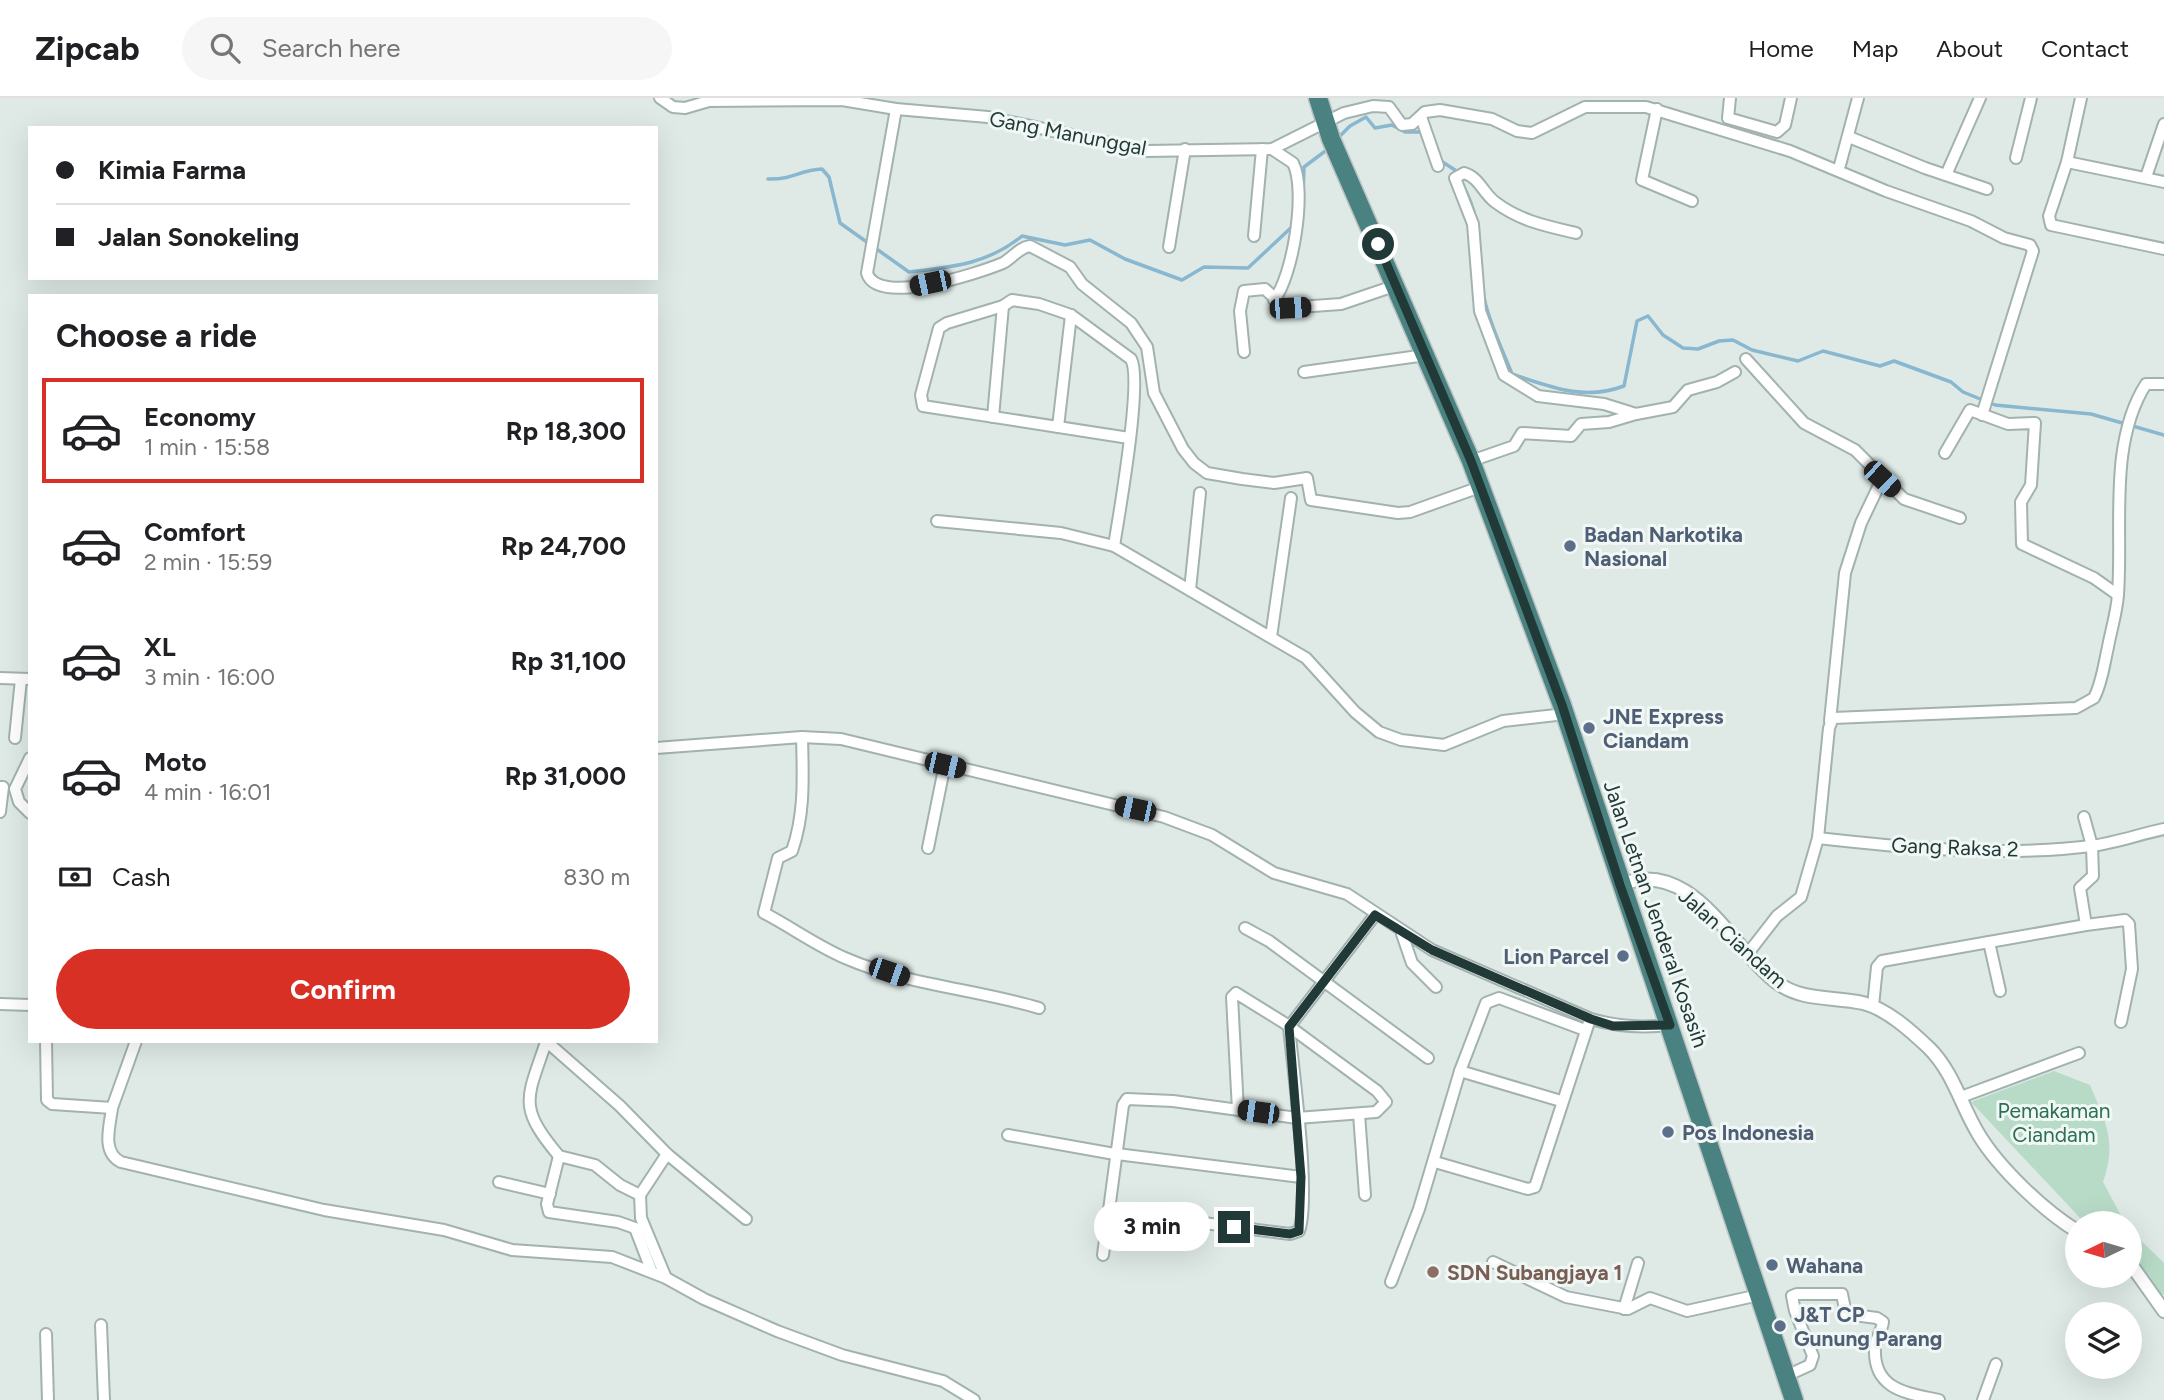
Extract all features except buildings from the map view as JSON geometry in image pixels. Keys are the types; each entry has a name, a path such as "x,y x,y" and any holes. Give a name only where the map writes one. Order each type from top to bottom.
{"highway":[{"name":"Jalan Letnan Jenderal Kosasih","path":"1318,98 1325,122 1471,461 1565,714 1794,1400"}],"street":[{"name":"Gang Manunggal","path":"660,98 673,107 685,108 709,101 842,100 896,109 988,117 1147,151 1267,149"},
{"path":"1730,98 1728,118 1773,132 1779,131 1785,125 1791,98"},
{"path":"1840,165 1858,98"},
{"path":"1946,175 1980,98"},
{"path":"2016,158 2031,98"},
{"path":"2078,99 2067,162 2049,216 2051,226 2164,249"},
{"path":"1267,149 1349,111 1380,105 1389,107 1402,125 1412,124 1425,112 1440,110 1492,119 1517,131 1532,133 1585,107 1631,104 1657,109 1790,151 1905,199 1971,221 2004,238 2031,244 2033,251 1982,415"},
{"path":"896,109 867,273 869,281 876,285 902,288 957,278 1006,261 1030,246 1070,267 1082,284 1131,323 1149,353 1154,393 1188,456 1208,473 1274,483 1307,478 1311,500 1386,513 1410,512 1480,487"},
{"path":"1657,109 1642,180 1692,201"},
{"path":"1421,117 1438,166"},
{"path":"2146,177 2164,124"},
{"path":"1849,137 1987,189"},
{"path":"1169,247 1176,185 1185,149"},
{"path":"1254,236 1267,149"},
{"path":"1267,149 1293,163 1298,183 1289,266 1274,300"},
{"path":"2067,162 2164,182"},
{"path":"1576,233 1530,223 1495,201 1471,175 1464,173 1455,178 1473,224 1480,311 1504,375 1538,396 1604,404 1636,414"},
{"path":"1244,352 1242,294 1259,288 1285,308 1341,304 1397,285"},
{"path":"1114,546 1129,438 1134,363 1071,315 1018,300 939,328 921,395 921,402 928,408 1129,438"},
{"path":"993,417 1003,306"},
{"path":"1058,427 1071,315"},
{"path":"1304,372 1426,355"},
{"path":"1746,359 1804,423 1855,450 1904,499 1960,518"},
{"path":"1471,461 1514,446 1522,433 1571,436 1581,424 1609,422 1674,407 1688,390 1717,383 1735,372"},
{"path":"1830,721 1838,716 1973,714 2083,706 2097,693 2118,595 2118,510 2122,464 2133,412 2146,384 2164,384"},
{"path":"1945,453 1969,411 2008,424 2032,422 2036,425 2031,485 2021,502 2022,544 2094,578 2118,595"},
{"path":"1749,952 1777,916 1801,897 1818,838 1845,573 1861,523 1882,479"},
{"path":"1189,590 1200,494"},
{"path":"1270,637 1291,498"},
{"path":"937,521 1061,533 1099,540 1114,546 1314,665 1342,698 1379,732 1401,740 1444,745 1503,721 1565,714"},
{"path":"0,678 26,679 15,738"},
{"path":"802,737 803,802 799,832 792,851 778,858 764,913 846,958 915,981 970,989 1039,1008"},
{"path":"658,748 802,737 841,739 1173,820 1212,835 1274,873 1338,890 1402,934 1432,950 1591,1019 1613,1026 1670,1025"},
{"path":"28,762 15,789 19,802 28,811"},
{"path":"928,848 945,765"},
{"path":"0,787 3,787 0,812"},
{"path":"2084,817 2092,846 2093,878 2080,888 2087,925"},
{"name":"Gang Raksa 2","path":"1818,838 1873,844 2028,850 2092,846 2164,829"},
{"name":"Jalan Ciandam","path":"1620,885 1651,879 1676,886 1699,902 1772,978 1788,989 1808,996 1873,1006 1891,1016 1932,1051 1961,1097 1984,1142 2044,1208 2065,1223"},
{"path":"1110,1211 1290,1234 1299,1231 1302,1218 1301,1177 1289,1027 1375,915"},
{"path":"1873,1006 1880,962 2125,920 2129,924 2132,969 2122,1023"},
{"path":"1245,928 1325,982 1428,1058"},
{"path":"1402,934 1412,963 1436,987"},
{"path":"1989,942 2000,991"},
{"path":"1103,1255 1125,1101 1141,1098 1297,1118 1381,1111 1385,1098 1289,1027 1238,994 1233,994 1238,1110"},
{"path":"1391,1282 1435,1162 1460,1071 1486,1003 1494,998 1585,1030"},
{"path":"0,1004 28,1005"},
{"path":"1435,1162 1532,1189 1539,1182 1560,1101 1591,1019"},
{"path":"46,1043 48,1102 112,1108"},
{"path":"135,1043 112,1108 108,1147 113,1156 121,1162 324,1210 444,1230 512,1251 599,1254 666,1278 777,1331 842,1355 943,1381 974,1400"},
{"path":"546,1043 530,1085 528,1107 537,1128 559,1156 595,1165 620,1185 640,1195"},
{"path":"547,1043 620,1106 667,1154 746,1219"},
{"path":"1961,1097 2079,1053"},
{"path":"1460,1071 1560,1101"},
{"path":"1359,1114 1365,1195"},
{"path":"1008,1135 1117,1153 1301,1177"},
{"path":"652,1272 638,1223 640,1195 667,1154"},
{"path":"559,1156 547,1209 555,1215 638,1223"},
{"path":"499,1182 550,1194"},
{"path":"638,1223 666,1278"},
{"path":"1493,1262 1566,1297 1624,1309 1632,1309 1650,1297 1691,1311 1759,1295"},
{"path":"1624,1309 1638,1263"},
{"path":"2142,1280 2164,1311"},
{"path":"1786,1376 1810,1365 1813,1356 1792,1296 1842,1294 1846,1314 1877,1318 1883,1322 1875,1351 1885,1383 1896,1390 1939,1400"},
{"path":"101,1325 104,1400"},
{"path":"46,1334 48,1400"},
{"path":"1983,1400 1996,1364"}],"green space":[{"name":"Pemakaman Ciandam","path":"2054,1071 2090,1085 2108,1132 2109,1155 2103,1182 2119,1211 2074,1211 1971,1102"},
{"path":"2142,1242 2164,1263 2164,1295 2156,1291 2142,1268"}],"waterway":[{"path":"1338,138 1350,126 1366,117 1375,128 1392,125 1405,132 1422,132"},
{"path":"1303,195 1304,167 1328,149"},
{"path":"1441,161 1455,170"},
{"path":"768,179 822,169 829,177 840,223 909,272 969,263 996,253 1022,236 1065,245 1090,240 1125,259 1182,280 1204,267 1248,268 1295,224"},
{"path":"1462,184 1477,228 1485,302 1512,374 1581,392 1624,386 1637,321 1648,316 1663,335 1683,348 1698,349 1719,341 1733,340 1752,350 1798,361 1823,351 1880,366 1894,361 1951,382 1963,392 1995,405 2091,414 2164,435"}],"place":[{"name":"Badan Narkotika Nasional","path":"1570,546"},
{"name":"JNE Express Ciandam","path":"1589,728"},
{"name":"Lion Parcel","path":"1623,956"},
{"name":"Pos Indonesia","path":"1668,1132"},
{"name":"Wahana","path":"1772,1265"},
{"name":"SDN Subangjaya 1","path":"1433,1272"},
{"name":"J&T CP Gunung Parang","path":"1780,1326"}],"route":[{"path":"1234,1227 1290,1234 1299,1231 1301,1227 1301,1177 1289,1027 1375,915 1432,950 1591,1019 1613,1026 1638,1028 1670,1025 1620,885 1562,705 1471,461 1378,244"}]}
